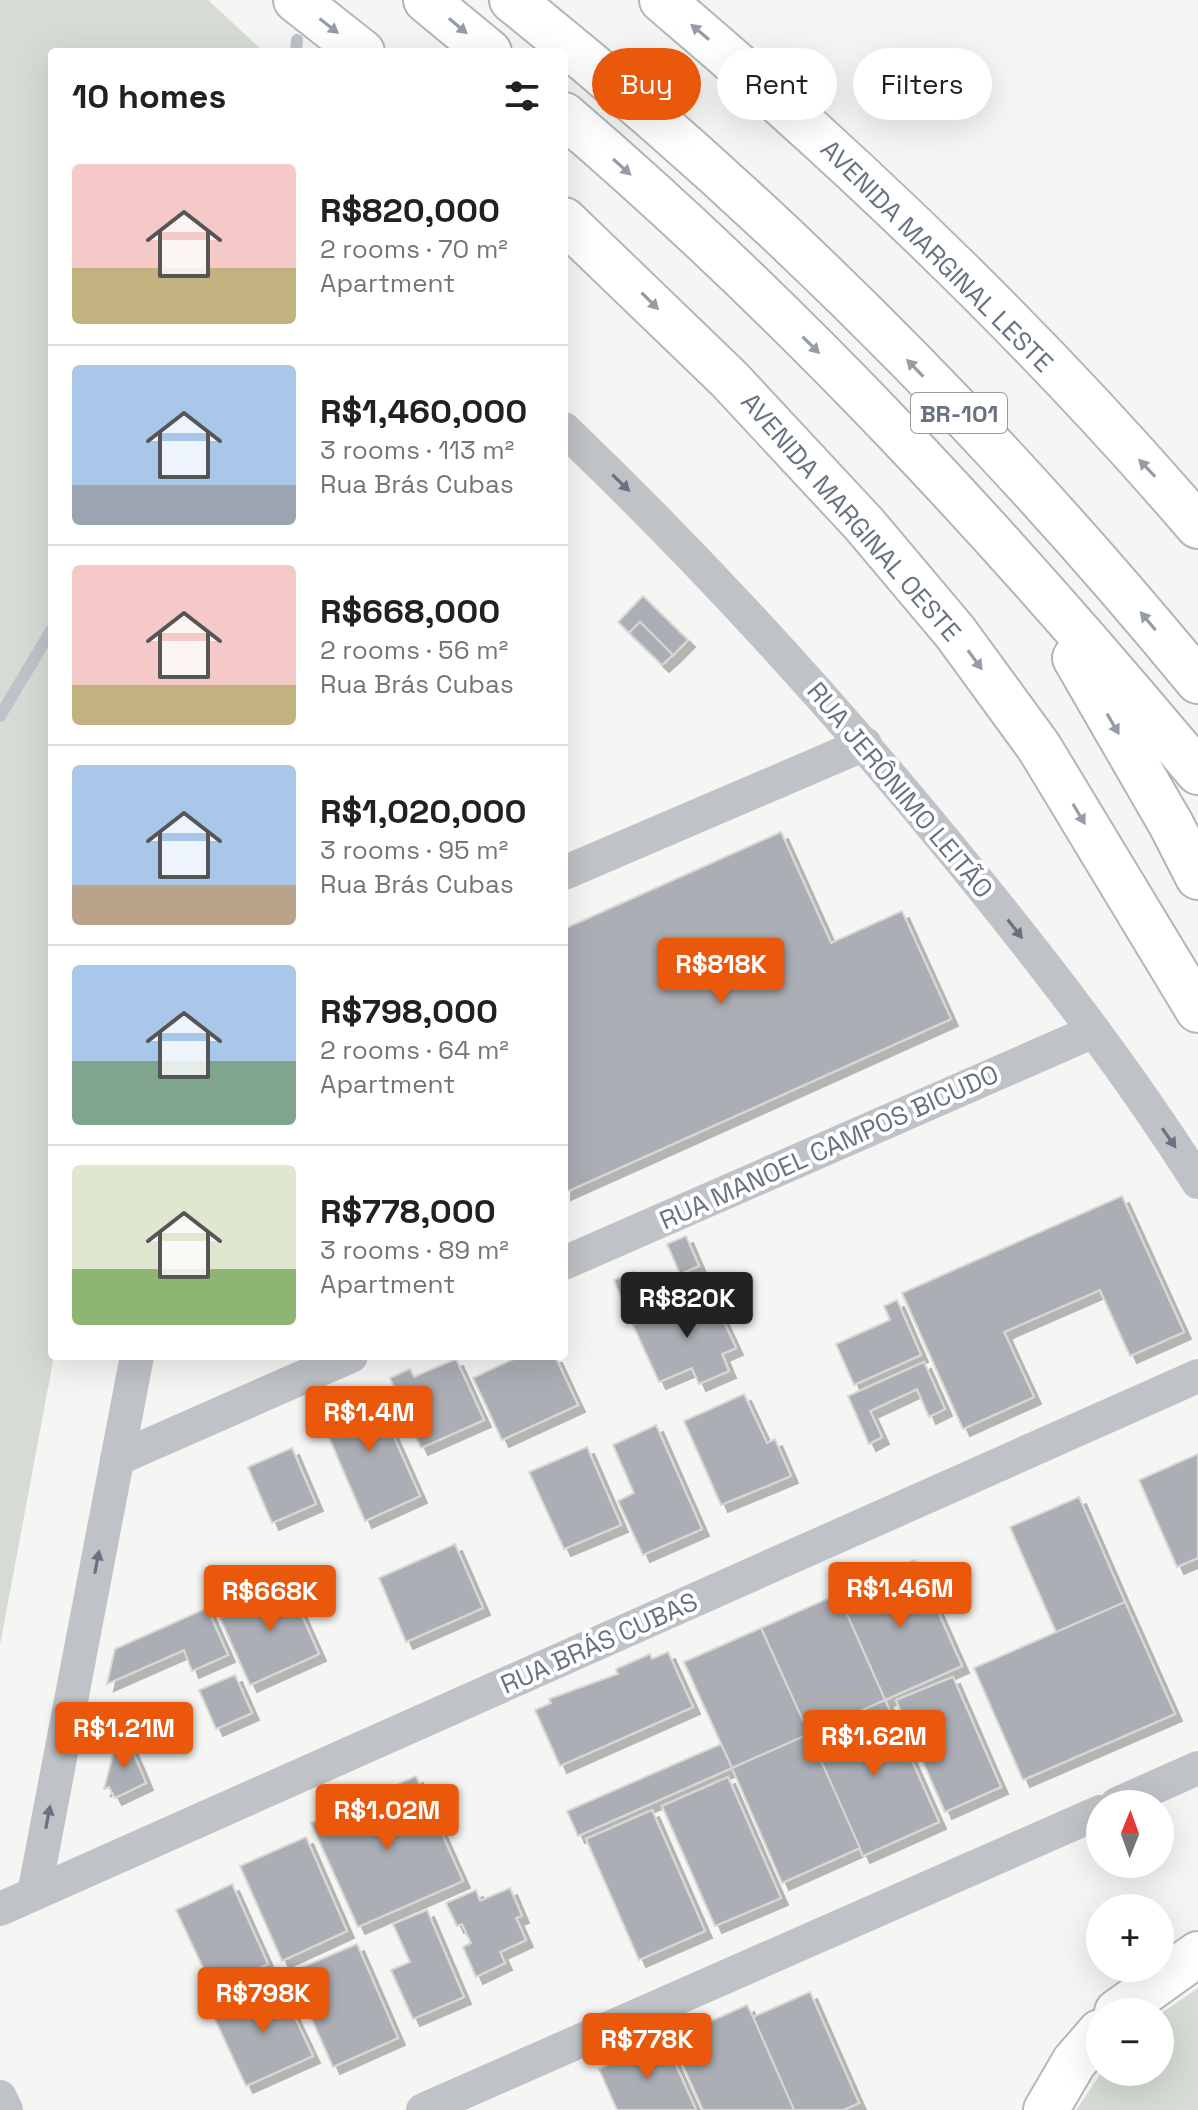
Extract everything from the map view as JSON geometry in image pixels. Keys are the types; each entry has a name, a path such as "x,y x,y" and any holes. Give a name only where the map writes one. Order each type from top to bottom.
{"main road":[{"path":"296,0 357,48"},
{"path":"426,0 484,48"},
{"name":"BR-101","path":"512,0 567,48"},
{"name":"AVENIDA MARGINAL LESTE","path":"662,0 758,81 974,286 1198,526"},
{"name":"BR-101","path":"568,49 702,165 899,351 1023,479 1198,681"},
{"name":"BR-101","path":"568,119 804,338 1017,560 1198,772"},
{"name":"AVENIDA MARGINAL OESTE","path":"568,224 729,379 864,524 955,632 1039,747 1198,1010"},
{"path":"1017,560 1172,826 1198,877"},
{"path":"1137,1998 1198,1954"},
{"path":"1046,2110 1074,2062 1086,2048"}],"street":[{"name":"RUA JERÔNIMO LEITÃO","path":"568,433 740,606 865,744 1094,1031 1198,1182"},
{"path":"568,871 865,744"},
{"name":"RUA MANOEL CAMPOS BICUDO","path":"568,1261 1094,1031"},
{"path":"34,1894 136,1360"},
{"path":"117,1459 342,1360"},
{"name":"RUA BRÁS CUBAS","path":"0,1909 1198,1376"},
{"path":"1148,1790 1198,1768"},
{"path":"423,2110 1086,1818"},
{"path":"0,2097 6,2110"}],"shaded area":[{"path":"0,0 208,0 260,48 48,48 48,1360 53,1360 0,1645"},
{"path":"1198,1988 1198,2110 1076,2110 1092,2086 1174,2086 1174,2004"}],"building":[{"path":"643,596 688,640 673,655 640,622 629,633 618,622"},
{"path":"640,622 673,655 662,665 629,633"},
{"path":"781,832 831,943 902,911 951,1019 568,1191 568,927"},
{"path":"1122,1196 1184,1332 1130,1356 1100,1290 1004,1332 1034,1397 963,1429 902,1293"},
{"path":"686,1236 699,1266 680,1274 667,1244"},
{"path":"633,1272 646,1302 627,1311 614,1280"},
{"path":"709,1290 736,1348 722,1354 729,1371 699,1384 692,1368 659,1382 633,1325"},
{"path":"897,1300 921,1355 854,1385 836,1344 890,1320 884,1306"},
{"path":"456,1360 484,1420 421,1448 390,1378 410,1369 414,1377"},
{"path":"511,1360 557,1360 578,1405 502,1440 473,1378"},
{"path":"924,1362 945,1409 929,1417 917,1389 870,1411 882,1437 869,1444 848,1396"},
{"path":"372,1388 420,1496 365,1521 318,1412"},
{"path":"744,1394 767,1443 775,1439 791,1476 721,1505 684,1421"},
{"path":"656,1425 702,1529 643,1555 618,1501 634,1493 613,1445"},
{"path":"587,1447 621,1525 564,1549 529,1472"},
{"path":"292,1448 316,1504 272,1523 248,1467"},
{"path":"1198,1454 1198,1558 1177,1567 1139,1480"},
{"path":"1079,1497 1125,1602 1056,1632 1010,1527"},
{"path":"455,1544 483,1608 406,1642 379,1578"},
{"path":"915,1560 962,1666 885,1700 838,1594"},
{"path":"282,1571 319,1654 250,1685 220,1618 272,1595 264,1579"},
{"path":"838,1594 885,1700 809,1734 761,1628"},
{"path":"1125,1602 1175,1714 1023,1780 974,1668"},
{"path":"207,1608 228,1655 192,1671 184,1650 107,1684 115,1649"},
{"path":"761,1628 809,1734 732,1768 684,1662"},
{"path":"668,1652 693,1707 560,1766 535,1710 551,1703 549,1699 618,1674 616,1669 650,1654 652,1659"},
{"path":"235,1675 252,1713 216,1729 199,1690"},
{"path":"953,1677 1001,1787 945,1812 896,1700"},
{"path":"885,1700 939,1822 863,1856 809,1734"},
{"path":"809,1734 860,1848 782,1883 732,1768"},
{"path":"126,1736 146,1783 115,1798 109,1787 104,1789 117,1740"},
{"path":"721,1744 732,1768 578,1836 567,1811"},
{"path":"416,1776 463,1881 358,1927 311,1823"},
{"path":"728,1777 781,1898 715,1926 662,1806"},
{"path":"652,1810 705,1931 639,1960 586,1839"},
{"path":"306,1837 347,1931 282,1961 240,1866"},
{"path":"232,1884 268,1964 213,1989 176,1910"},
{"path":"510,1888 522,1916 516,1918 526,1940 500,1952 505,1963 476,1977 463,1947 471,1943 462,1924 457,1926 446,1903 476,1890 480,1901"},
{"path":"427,1910 464,1997 413,2019 391,1970 410,1962 393,1924"},
{"path":"357,1944 398,2038 333,2067 291,1972"},
{"path":"279,1984 313,2056 246,2086 213,2015"},
{"path":"810,1992 859,2103 843,2110 794,2110 753,2017"},
{"path":"747,2005 794,2110 703,2110 671,2039"},
{"path":"664,2039 696,2110 617,2110 599,2069"}],"waterway":[{"path":"296,48 297,40"},
{"path":"0,716 48,636"}]}
